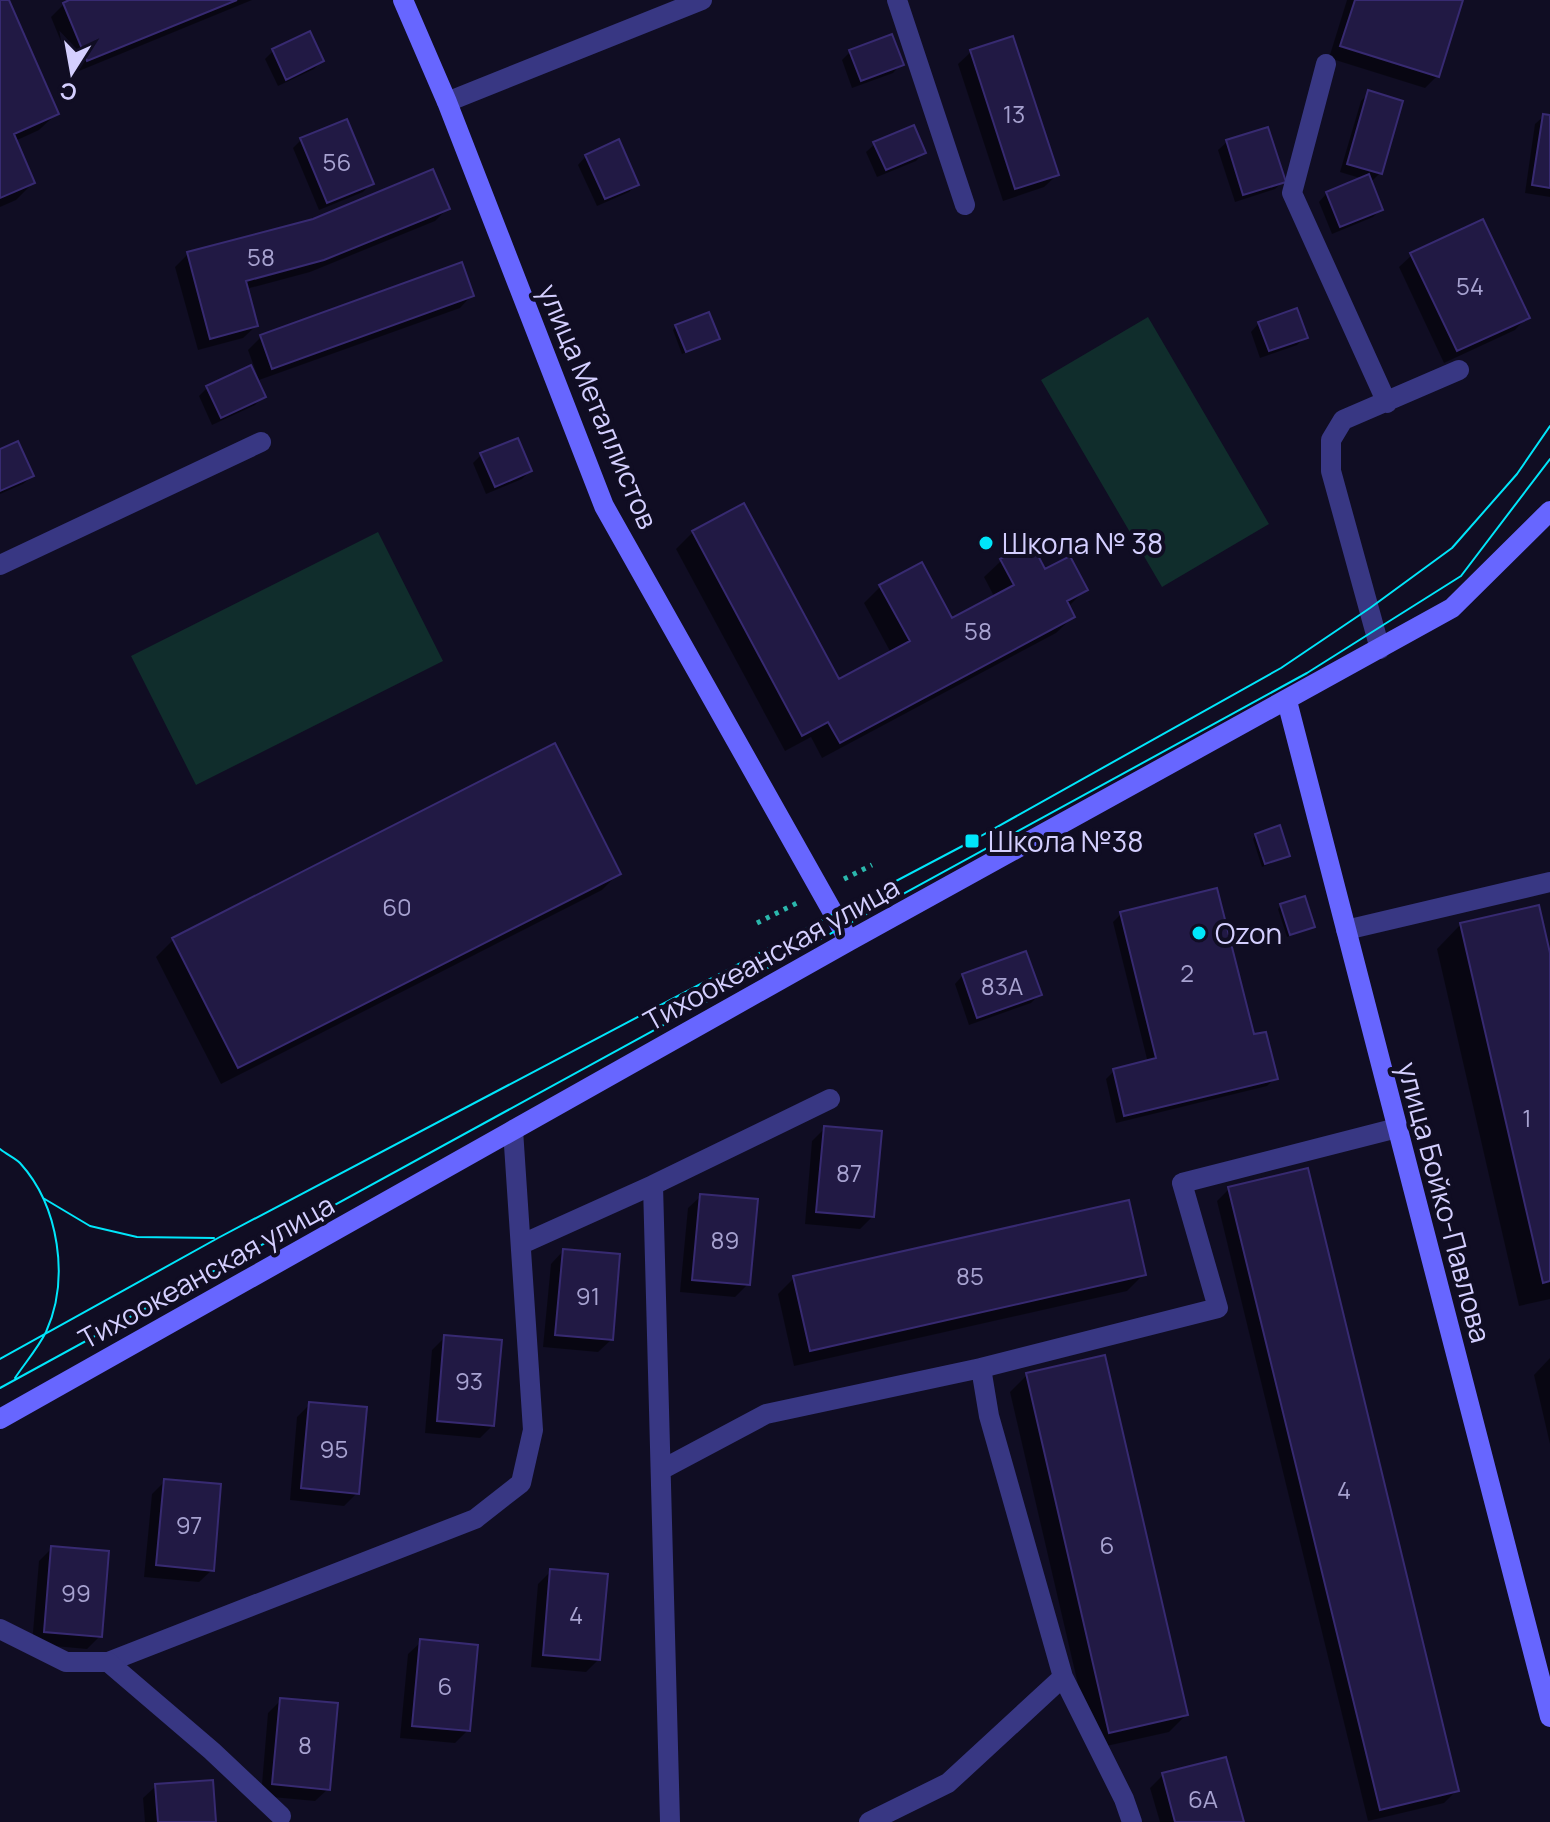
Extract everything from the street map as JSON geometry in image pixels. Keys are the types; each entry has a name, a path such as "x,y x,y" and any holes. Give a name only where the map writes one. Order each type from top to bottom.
{"main road":[{"name":"улица Металлистов","path":"403,0 447,102 604,506 849,941"},
{"name":"Тихоокеанская улица","path":"0,1419 849,941 1452,608 1550,511"},
{"name":"улица Бойко-Павлова","path":"1287,701 1550,1717"}],"street":[{"path":"447,102 702,0"},
{"path":"897,0 965,205"},
{"path":"1326,64 1292,193 1387,403"},
{"path":"1380,649 1331,471 1331,440 1343,420 1459,370"},
{"path":"0,565 261,442"},
{"path":"1346,930 1550,882"},
{"path":"522,1244 653,1185 830,1099"},
{"path":"661,1470 766,1414 981,1368 1218,1308 1182,1183 1397,1128"},
{"path":"0,1629 66,1662 108,1662 475,1519 521,1483 533,1430 513,1130"},
{"path":"653,1185 670,1822"},
{"path":"981,1368 989,1416 1063,1677 1124,1799 1132,1822"},
{"path":"108,1662 212,1751 281,1816"},
{"path":"869,1822 948,1783 1063,1677"}],"green space":[{"path":"1148,317 1269,524 1162,587 1041,380"},
{"path":"378,532 443,661 196,785 131,656"}],"building":[{"path":"0,0 9,0 59,114 14,134 35,183 0,198"},
{"path":"69,0 237,0 87,61 63,3"},
{"path":"1355,0 1463,0 1439,77 1340,46"},
{"path":"310,31 324,61 286,80 272,49"},
{"path":"892,34 904,65 861,81 849,50"},
{"path":"1013,36 1059,175 1015,189 970,50"},
{"path":"1368,90 1403,101 1382,174 1347,164"},
{"path":"1543,114 1550,115 1550,188 1532,185"},
{"path":"347,119 374,184 327,203 300,138"},
{"path":"914,125 926,153 886,170 873,142"},
{"path":"1268,127 1286,182 1243,195 1226,140"},
{"path":"619,139 639,185 605,199 585,155"},
{"path":"433,169 450,209 324,260 246,281 258,326 210,339 187,252 313,219"},
{"path":"1369,174 1383,210 1340,227 1326,192"},
{"path":"1483,219 1530,318 1457,351 1410,253"},
{"path":"462,262 474,296 272,369 260,335"},
{"path":"1297,308 1308,338 1269,351 1258,322"},
{"path":"709,312 720,339 686,352 675,325"},
{"path":"251,365 266,397 221,418 206,386"},
{"path":"518,438 532,471 495,487 480,453"},
{"path":"18,441 34,476 0,491 0,449"},
{"path":"744,503 839,679 910,641 879,585 922,562 952,618 1014,585 1000,559 1031,542 1045,569 1070,556 1088,590 1067,601 1075,617 840,743 828,722 802,736 692,531"},
{"path":"555,743 621,874 238,1068 172,938"},
{"path":"1280,825 1290,856 1265,864 1255,834"},
{"path":"1217,888 1254,1034 1266,1032 1278,1079 1124,1116 1113,1069 1156,1058 1120,912"},
{"path":"1305,896 1315,927 1290,935 1280,904"},
{"path":"1539,905 1550,953 1550,1281 1543,1283 1460,923"},
{"path":"1026,951 1042,995 977,1018 962,974"},
{"path":"824,1126 882,1131 874,1217 816,1212"},
{"path":"1308,1168 1459,1791 1380,1810 1228,1187"},
{"path":"700,1194 758,1199 750,1285 692,1280"},
{"path":"1129,1200 1146,1275 810,1351 793,1276"},
{"path":"563,1249 620,1254 613,1340 555,1335"},
{"path":"444,1335 502,1340 494,1426 437,1421"},
{"path":"1105,1355 1188,1715 1109,1733 1026,1373"},
{"path":"309,1402 367,1407 359,1494 301,1488"},
{"path":"164,1479 221,1484 214,1571 156,1565"},
{"path":"51,1546 109,1551 102,1637 44,1632"},
{"path":"550,1569 608,1574 600,1660 543,1655"},
{"path":"420,1639 478,1645 470,1731 412,1726"},
{"path":"280,1698 338,1703 330,1790 272,1784"},
{"path":"1226,1757 1244,1822 1175,1822 1162,1773"},
{"path":"213,1780 216,1822 158,1822 155,1784"}],"tram line":[{"path":"0,1359 218,1238 972,841 1281,668 1452,548 1517,474 1550,426"},
{"path":"0,1388 1307,673 1461,576 1550,459"},
{"path":"0,1149 20,1163 44,1200 52,1221 59,1267 58,1289 46,1332 15,1378"},
{"path":"43,1198 90,1226 137,1237 214,1238"}],"place":[{"name":"Школа № 38","path":"986,543"},
{"name":"Школа №38","path":"972,841"},
{"name":"Ozon","path":"1199,933"}]}
